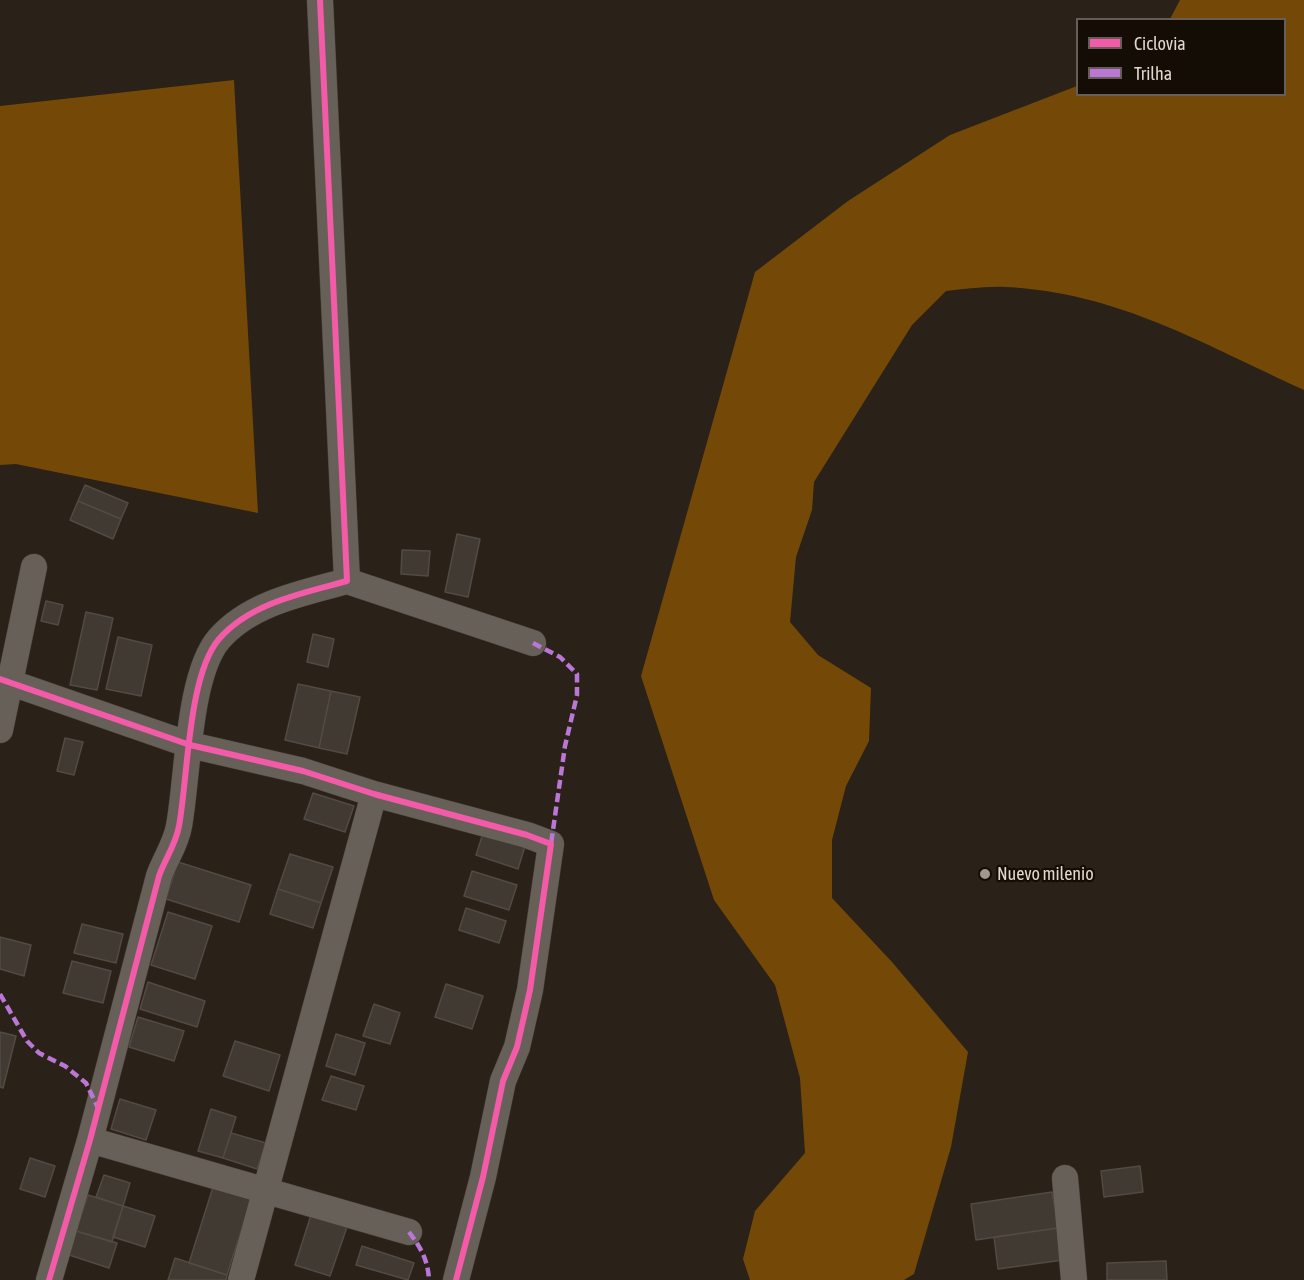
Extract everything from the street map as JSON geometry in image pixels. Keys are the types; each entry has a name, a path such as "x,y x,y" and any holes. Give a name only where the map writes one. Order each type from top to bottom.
{"street":[{"path":"320,0 347,581"},
{"path":"0,730 5,681 34,567"},
{"path":"50,1280 90,1140 159,876 177,838 204,666 219,638 234,625 271,604 347,581 533,643"},
{"path":"5,681 190,745 303,771 374,794 527,835 552,844 530,990 517,1047 503,1082 483,1177 456,1280"},
{"path":"241,1280 374,794"},
{"path":"90,1140 409,1232"},
{"path":"1065,1178 1074,1280"}],"shaded area":[{"path":"1180,0 1304,0 1304,390 1159,324 1085,299 1046,291 1005,287 946,291 912,325 814,482 812,510 796,557 790,622 818,655 871,688 869,741 846,786 832,840 832,898 892,962 968,1052 951,1147 914,1274 904,1280 750,1280 743,1259 755,1211 805,1153 800,1078 775,985 714,900 641,676 755,272 848,201 950,135 1076,86 1076,96 1286,96 1286,18 1171,18"},
{"path":"234,80 258,513 16,464 0,465 0,106"}],"building":[{"path":"85,485 128,503 121,519 78,501"},
{"path":"78,501 121,519 113,539 70,520"},
{"path":"457,534 480,539 468,597 445,592"},
{"path":"402,550 430,551 428,576 401,574"},
{"path":"46,601 63,605 58,625 41,621"},
{"path":"86,612 113,618 97,690 70,685"},
{"path":"313,634 334,639 328,667 307,662"},
{"path":"118,637 152,645 141,696 106,689"},
{"path":"298,684 331,691 319,748 285,740"},
{"path":"331,691 360,697 347,754 319,748"},
{"path":"65,738 83,742 74,775 57,771"},
{"path":"313,793 354,806 345,832 304,819"},
{"path":"484,830 526,843 518,869 476,855"},
{"path":"290,854 333,867 321,903 278,889"},
{"path":"178,862 251,885 239,922 166,899"},
{"path":"472,871 517,885 509,910 464,896"},
{"path":"278,889 321,903 313,928 270,914"},
{"path":"466,908 506,921 499,943 459,930"},
{"path":"168,912 212,926 195,979 151,965"},
{"path":"82,924 123,934 116,963 74,953"},
{"path":"0,937 31,945 24,976 0,969"},
{"path":"72,961 111,971 103,1003 63,993"},
{"path":"148,982 205,1001 197,1027 140,1009"},
{"path":"446,984 483,996 472,1029 435,1017"},
{"path":"374,1004 400,1013 390,1044 363,1036"},
{"path":"138,1017 184,1031 174,1061 129,1047"},
{"path":"0,1032 16,1036 3,1088 0,1087"},
{"path":"336,1034 365,1043 355,1075 326,1066"},
{"path":"235,1041 280,1055 269,1091 223,1076"},
{"path":"331,1076 364,1086 356,1110 322,1100"},
{"path":"120,1099 156,1110 146,1140 111,1129"},
{"path":"211,1109 236,1117 223,1158 198,1151"},
{"path":"231,1133 266,1143 257,1169 223,1158"},
{"path":"30,1158 55,1166 45,1197 20,1189"},
{"path":"1140,1166 1143,1192 1104,1197 1101,1171"},
{"path":"104,1175 130,1183 123,1206 96,1197"},
{"path":"213,1187 251,1199 227,1275 189,1263"},
{"path":"1052,1192 1058,1228 976,1240 971,1204"},
{"path":"88,1195 123,1206 112,1242 76,1231"},
{"path":"123,1206 155,1216 145,1247 113,1237"},
{"path":"311,1215 347,1227 330,1276 295,1265"},
{"path":"1058,1228 1063,1260 998,1269 994,1237"},
{"path":"76,1231 117,1243 109,1268 69,1255"},
{"path":"362,1246 414,1263 408,1280 356,1265"},
{"path":"175,1258 227,1275 226,1280 168,1280"},
{"path":"1166,1261 1167,1280 1107,1280 1107,1263"}],"marked path":[{"path":"533,643 560,657 577,674 577,695 565,746 551,844"},
{"path":"0,994 27,1041 39,1053 65,1066 86,1083 98,1108"},
{"path":"409,1232 423,1254 429,1280"}],"cycle path":[{"path":"49,1280 90,1140 159,876 178,833 195,701 209,655 219,639 246,616 295,595 347,581 320,0"},
{"path":"0,679 190,745 303,771 374,794 527,835 551,844 530,990 517,1047 503,1081 483,1177 456,1280"}],"place":[{"name":"Nuevo milenio","path":"985,874"}]}
